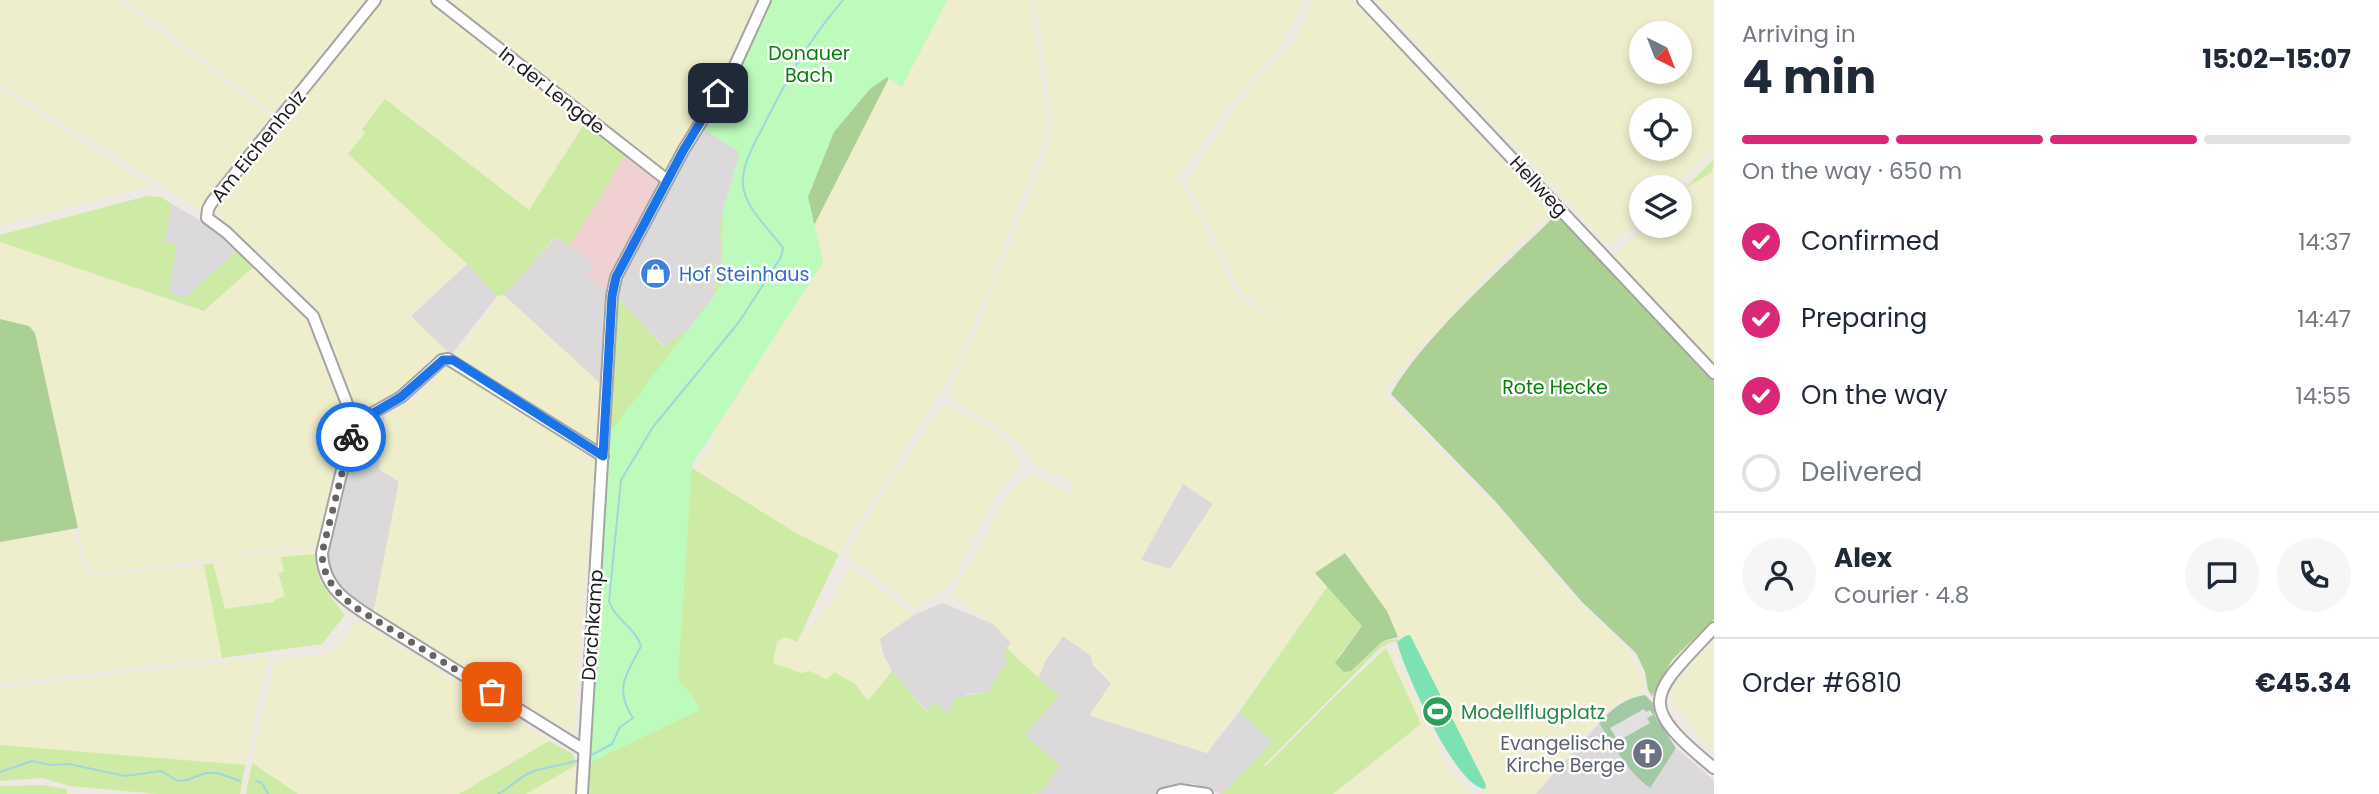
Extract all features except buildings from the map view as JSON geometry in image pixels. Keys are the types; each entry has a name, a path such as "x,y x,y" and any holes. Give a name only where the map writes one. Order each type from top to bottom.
{"street":[{"name":"Am Eichenholz","path":"353,425 313,316 226,232 209,220 206,214 212,202 375,0"},
{"name":"In der Lengde","path":"437,0 667,180"},
{"name":"Dorchkamp","path":"582,794 612,296 616,277 667,180 732,72 765,0"},
{"name":"Hellweg","path":"1363,0 1714,373"},
{"path":"583,756 348,602 334,588 323,568 322,553 353,425 401,397 443,360 453,360 603,456"},
{"path":"1714,628 1668,677 1659,701 1662,714 1671,730 1714,768"},
{"path":"1163,794 1187,790 1207,794"}],"shaded area":[{"name":"Hof Steinhaus","path":"708,116 740,154 720,224 722,271 713,289 720,308 665,347 618,299 621,279"},
{"path":"626,155 661,183 611,276 608,293 587,275 595,265 570,246"},
{"path":"172,204 210,226 239,249 185,298 168,293 177,246 164,242"},
{"path":"556,237 596,265 608,293 603,386 504,295"},
{"path":"467,264 497,296 451,355 411,316"},
{"path":"385,415 379,469 399,481 373,615 346,598 329,579 326,552 355,433"},
{"path":"1183,483 1213,504 1170,569 1140,560"},
{"path":"943,603 993,624 1012,644 1007,665 996,676 989,692 967,694 947,715 937,702 926,710 892,671 883,654 880,639 914,615"},
{"path":"1063,636 1091,656 1093,665 1111,683 1090,715 1207,753 1239,712 1273,742 1221,794 1191,783 1187,790 1179,794 1032,794 1041,792 1024,734 1058,696 1038,678 1046,660"},
{"path":"1644,709 1646,712 1650,710 1653,715 1647,718 1650,723 1618,741 1610,728"},
{"path":"1599,723 1624,760 1649,788 1676,748 1714,780 1714,794 1536,794"}],"green space":[{"path":"0,0 117,0 275,119 200,209 0,84"},
{"path":"127,0 371,0 278,117"},
{"path":"382,0 428,0 585,123 530,210 385,99 362,129 365,132 349,154 467,264 411,316 446,351 402,393 360,417 318,311 214,210 295,104"},
{"path":"448,0 758,0 728,66 663,169"},
{"path":"771,0 943,0 890,58 689,466 794,532 839,554 797,642 785,637 777,642 773,663 801,673 810,671 827,680 834,672 855,684 868,701 892,671 925,710 937,702 947,714 956,697 989,692 996,676 1007,665 1006,648 1059,696 1024,734 1060,766 1041,792 588,794 618,299 664,347 720,308 713,289 722,271 720,224 740,154 729,145 708,116 758,29"},
{"name":"Donauer Bach","path":"771,0 947,0 902,87 887,77 870,89 834,132 808,197 823,262 692,465 678,680 691,693 700,710 585,765 608,435 722,285 723,209 740,152 703,129 735,76"},
{"path":"943,0 1030,0 1047,112 1046,134 983,303 953,374 839,554 794,532 695,470 712,445 728,335 890,58"},
{"path":"1033,0 1303,0 1292,27 1270,60 1240,92 1178,176 1237,295 1290,333 1241,292 1187,181 1224,123 1260,77 1296,40 1312,0 1355,0 1551,214 1489,273 1413,355 1384,394 1511,522 1574,599 1625,646 1640,671 1645,692 1619,701 1534,794 1480,792 1485,789 1411,635 1399,639 1387,611 1316,574 1328,586 1207,753 1090,716 1111,683 1093,665 1091,656 1063,636 1046,660 1038,678 1006,648 1011,643 993,624 952,595 1004,501 1026,478 1037,476 1070,495 1073,481 1034,464 1015,439 956,401 949,393 1045,156 1051,113","holes":["1183,484 1213,504 1170,569 1141,560"]},
{"path":"1376,0 1714,0 1714,150 1686,175 1629,175 1629,228 1610,246"},
{"path":"890,58 888,80 803,247 744,170"},
{"path":"0,90 150,186 0,225"},
{"path":"385,99 529,210 585,123 626,155 570,246 555,237 504,295 497,296 467,264 348,154 365,133 362,129"},
{"path":"1714,159 1712,172 1692,184"},
{"path":"1714,170 1714,366 1613,258 1634,238 1692,238 1692,185"},
{"path":"147,196 161,197 172,204 164,242 177,245 169,293 185,298 239,249 259,268 252,268 204,311 0,242 0,235"},
{"name":"Rote Hecke","path":"1558,213 1714,379 1714,619 1672,660 1652,696 1636,653 1582,602 1495,501 1391,394 1424,347 1447,322"},
{"path":"0,242 204,311 252,268 259,268 306,317 341,405 345,423 319,546 258,550 237,555 319,549 318,555 315,554 279,573 286,596 275,602 261,604 260,601 224,609 213,563 225,561 225,558 92,573 83,550 35,333 0,319"},
{"path":"504,295 603,386 598,447 455,355 500,296"},
{"path":"0,319 29,326 35,333 78,528 0,542"},
{"path":"449,364 596,457 598,463 583,602 574,733 373,615 399,482 379,469 385,415 411,401"},
{"path":"944,405 980,422 999,435 1012,449 1020,467 999,491 979,525 956,575 945,588 917,609 846,555 895,475"},
{"path":"72,530 88,576 204,565 222,658 0,684 0,542"},
{"path":"1345,553 1387,611 1398,637 1383,641 1351,671 1344,672 1335,663 1362,626 1315,573"},
{"path":"316,554 320,579 345,615 322,644 222,658 204,565 213,563 225,609 274,602 285,596 278,573 284,572 281,557"},
{"path":"849,566 914,615 880,639 883,654 892,671 868,701 855,684 827,680 810,671 801,673 772,663 777,642 785,637 797,641 831,604"},
{"path":"1328,586 1362,626 1338,657 1351,671 1383,641 1399,639 1380,648 1264,765 1266,766 1386,648 1421,724 1333,794 1221,794 1273,742 1239,712"},
{"path":"359,620 549,741 459,794 298,794 252,763 274,666 280,659 335,651"},
{"name":"Modellflugplatz","path":"1410,635 1486,785 1485,789 1473,783 1460,769 1432,725 1409,676 1397,642"},
{"path":"1714,640 1714,753 1671,700 1671,691"},
{"path":"1391,647 1446,765 1459,782 1474,794 1333,794 1421,724 1388,648"},
{"path":"268,657 245,765 0,745 0,688"},
{"path":"1645,695 1653,703 1655,716 1676,748 1650,788 1628,766 1599,723 1620,705"},
{"path":"549,741 573,754 576,765 526,794 459,794"},
{"path":"0,745 245,765 240,794 157,794 70,786 42,778 0,781"},
{"path":"252,763 298,794 246,794"},
{"path":"576,765 577,794 526,794"},
{"path":"42,785 67,789 67,794 0,794 0,786"}],"waterway":[{"name":"Donauer Bach","path":"588,757 612,744 620,727 633,718 623,689 627,673 641,646 609,601 621,480 653,427 739,322 781,257 783,248 745,195 744,169 792,73 820,29 843,0"},
{"name":"Donauer Bach","path":"498,794 531,772 580,760"},
{"name":"Donauer Bach","path":"0,772 32,761 51,765 69,764 125,776 161,771 178,781 205,773 218,773 240,781"},
{"name":"Donauer Bach","path":"256,781 262,783 268,794"}],"way so far":[{"path":"351,437 322,553 327,578 348,602 361,611 492,692"}],"place":[{"name":"Hof Steinhaus","path":"656,274"},
{"name":"Modellflugplatz","path":"1438,712"},
{"name":"Evangelische Kirche Berge","path":"1648,754"}],"route":[{"path":"351,437 353,425 401,397 443,360 448,359 603,456 612,296 616,277 683,151 718,93"}]}
